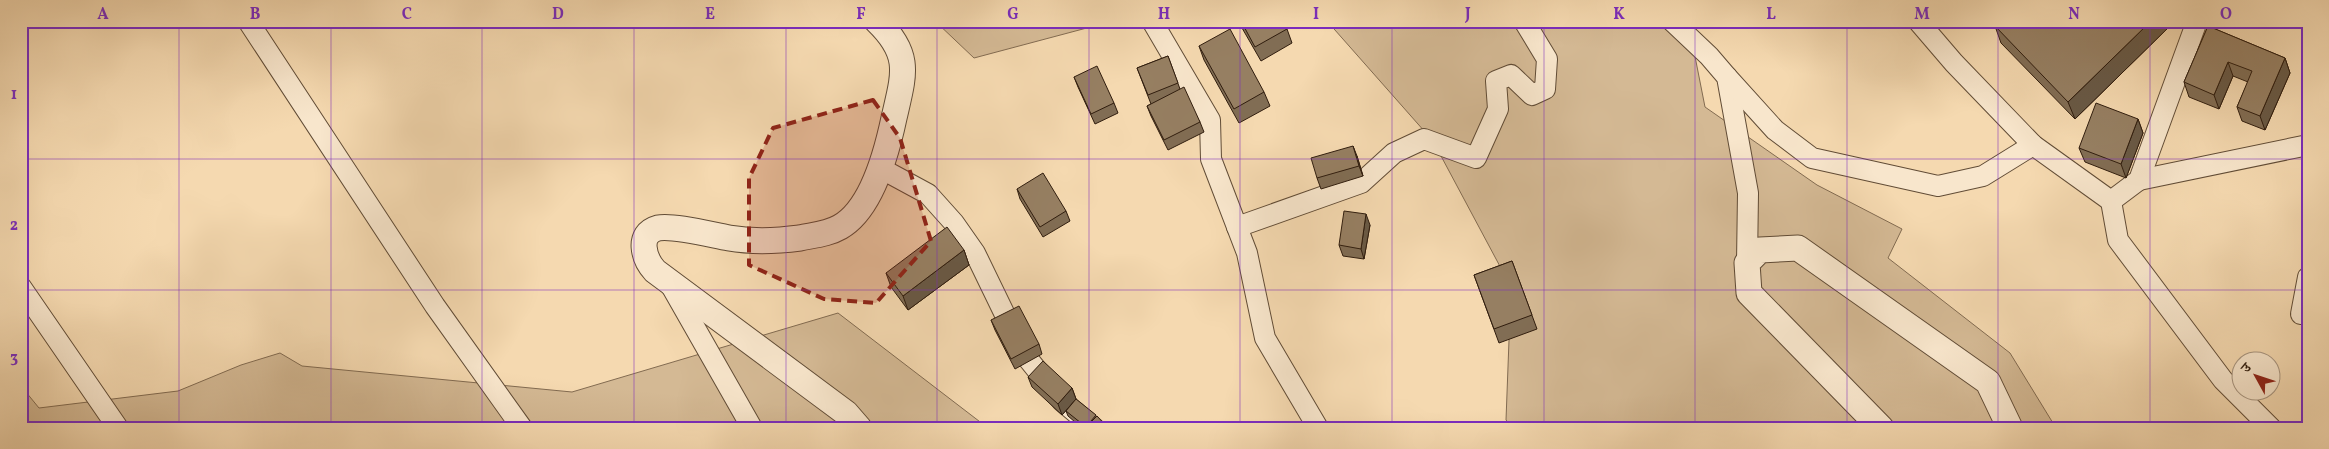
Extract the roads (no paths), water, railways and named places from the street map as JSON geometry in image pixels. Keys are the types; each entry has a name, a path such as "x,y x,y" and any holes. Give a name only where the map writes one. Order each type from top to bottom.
{"street":[{"path":"248,21 435,306 522,428"},
{"path":"859,428 846,413 669,283 647,262 643,252 644,242 650,233 656,229 669,227 742,240 793,239 841,227 855,214 867,198 880,168 893,123 903,66 902,57 894,38 877,21"},
{"path":"1152,21 1210,120 1210,160 1247,253 1265,338 1318,428"},
{"path":"1237,228 1361,183 1394,153 1424,139 1476,158 1498,109 1496,81 1511,75 1532,95 1545,89 1547,59 1524,21"},
{"path":"1672,21 1709,56 1775,130 1812,158 1938,186 1983,176 2033,145"},
{"path":"1918,21 1954,63 2033,145 2111,201 2118,240 2223,380 2271,428"},
{"path":"2139,180 2197,21"},
{"path":"1726,77 1748,193 1747,263 1749,292 1881,428"},
{"path":"2111,201 2139,180 2308,145"},
{"path":"880,168 928,194 954,223 975,253 1024,354 1062,401 1094,428"},
{"path":"1747,263 1760,250 1798,248 1988,382 2010,428"},
{"path":"2301,314 2308,277"},
{"path":"669,283 752,428"},
{"path":"21,287 118,428"}]}
